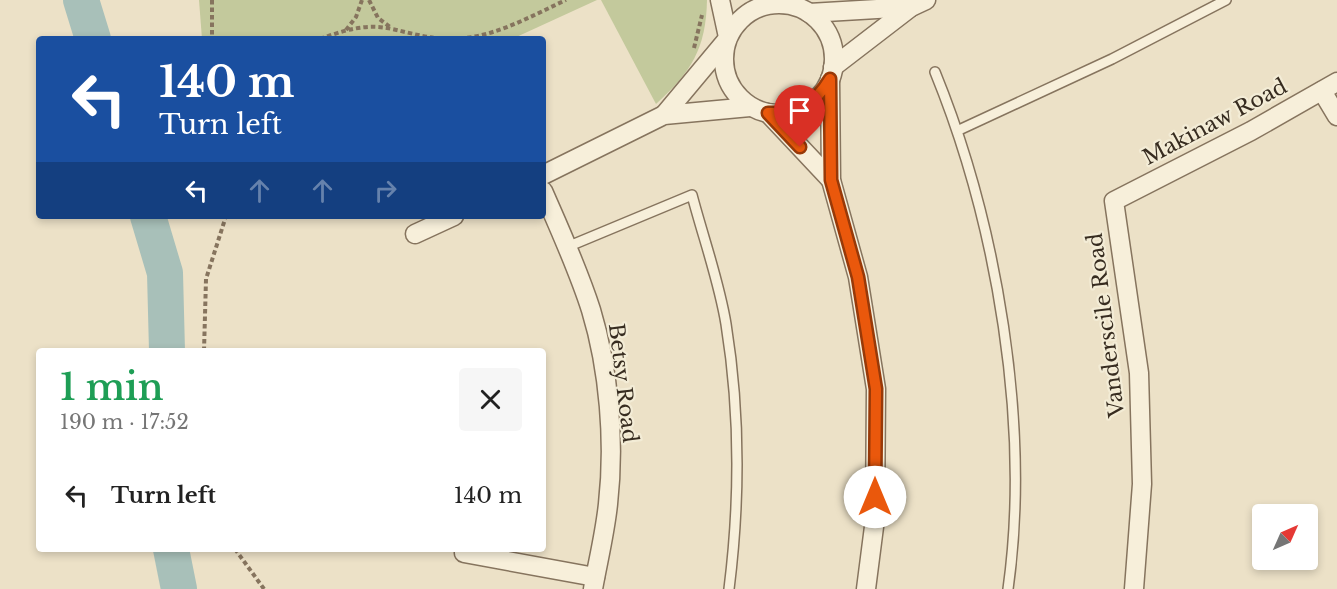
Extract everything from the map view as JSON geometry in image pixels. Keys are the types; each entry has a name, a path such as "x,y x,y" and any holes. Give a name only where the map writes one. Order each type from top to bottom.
{"street":[{"path":"720,0 727,39 723,59 727,78 736,94 750,107"},
{"path":"664,116 742,18 762,6 918,3"},
{"path":"546,174 664,116 750,107 768,113 787,114 805,107 820,96 832,73 918,3"},
{"path":"796,6 821,24 829,37 833,52 831,180 858,277 876,389 875,519 866,589"},
{"path":"1330,86 1337,116"},
{"name":"Makinaw Road","path":"1114,201 1251,131 1330,86"},
{"path":"768,113 831,180"},
{"name":"Betsy Road","path":"546,198 567,246 599,340 608,419 609,502 594,583"},
{"name":"Vanderscile Road","path":"1114,201 1139,373 1142,484 1134,589"},
{"path":"416,234 448,219"},
{"path":"464,553 594,583"}],"lane":[{"path":"959,130 1113,59 1226,0"},
{"path":"935,72 959,130 980,203 1006,352 1013,419 1013,498 1008,589"},
{"path":"567,246 692,195 726,322 737,436 734,553 729,589"}],"path":[{"path":"212,0 212,36"},
{"path":"346,30 356,17 362,0"},
{"path":"369,0 378,18 392,29"},
{"path":"474,36 514,25 566,0"},
{"path":"691,54 700,26 702,10"},
{"path":"329,36 363,27 392,29 418,36"},
{"path":"204,348 206,279 225,219"},
{"path":"237,552 264,589"}],"green space":[{"path":"199,0 597,0 519,36 202,36"},
{"path":"601,0 707,0 704,32 700,46 679,81 656,104"}],"waterway":[{"path":"81,0 92,36"},
{"path":"149,219 165,273 167,348"},
{"path":"172,552 179,589"}],"route":[{"path":"800,147 768,113 787,114 805,107 820,96 830,79 831,180 858,277 876,389 875,497"}]}
